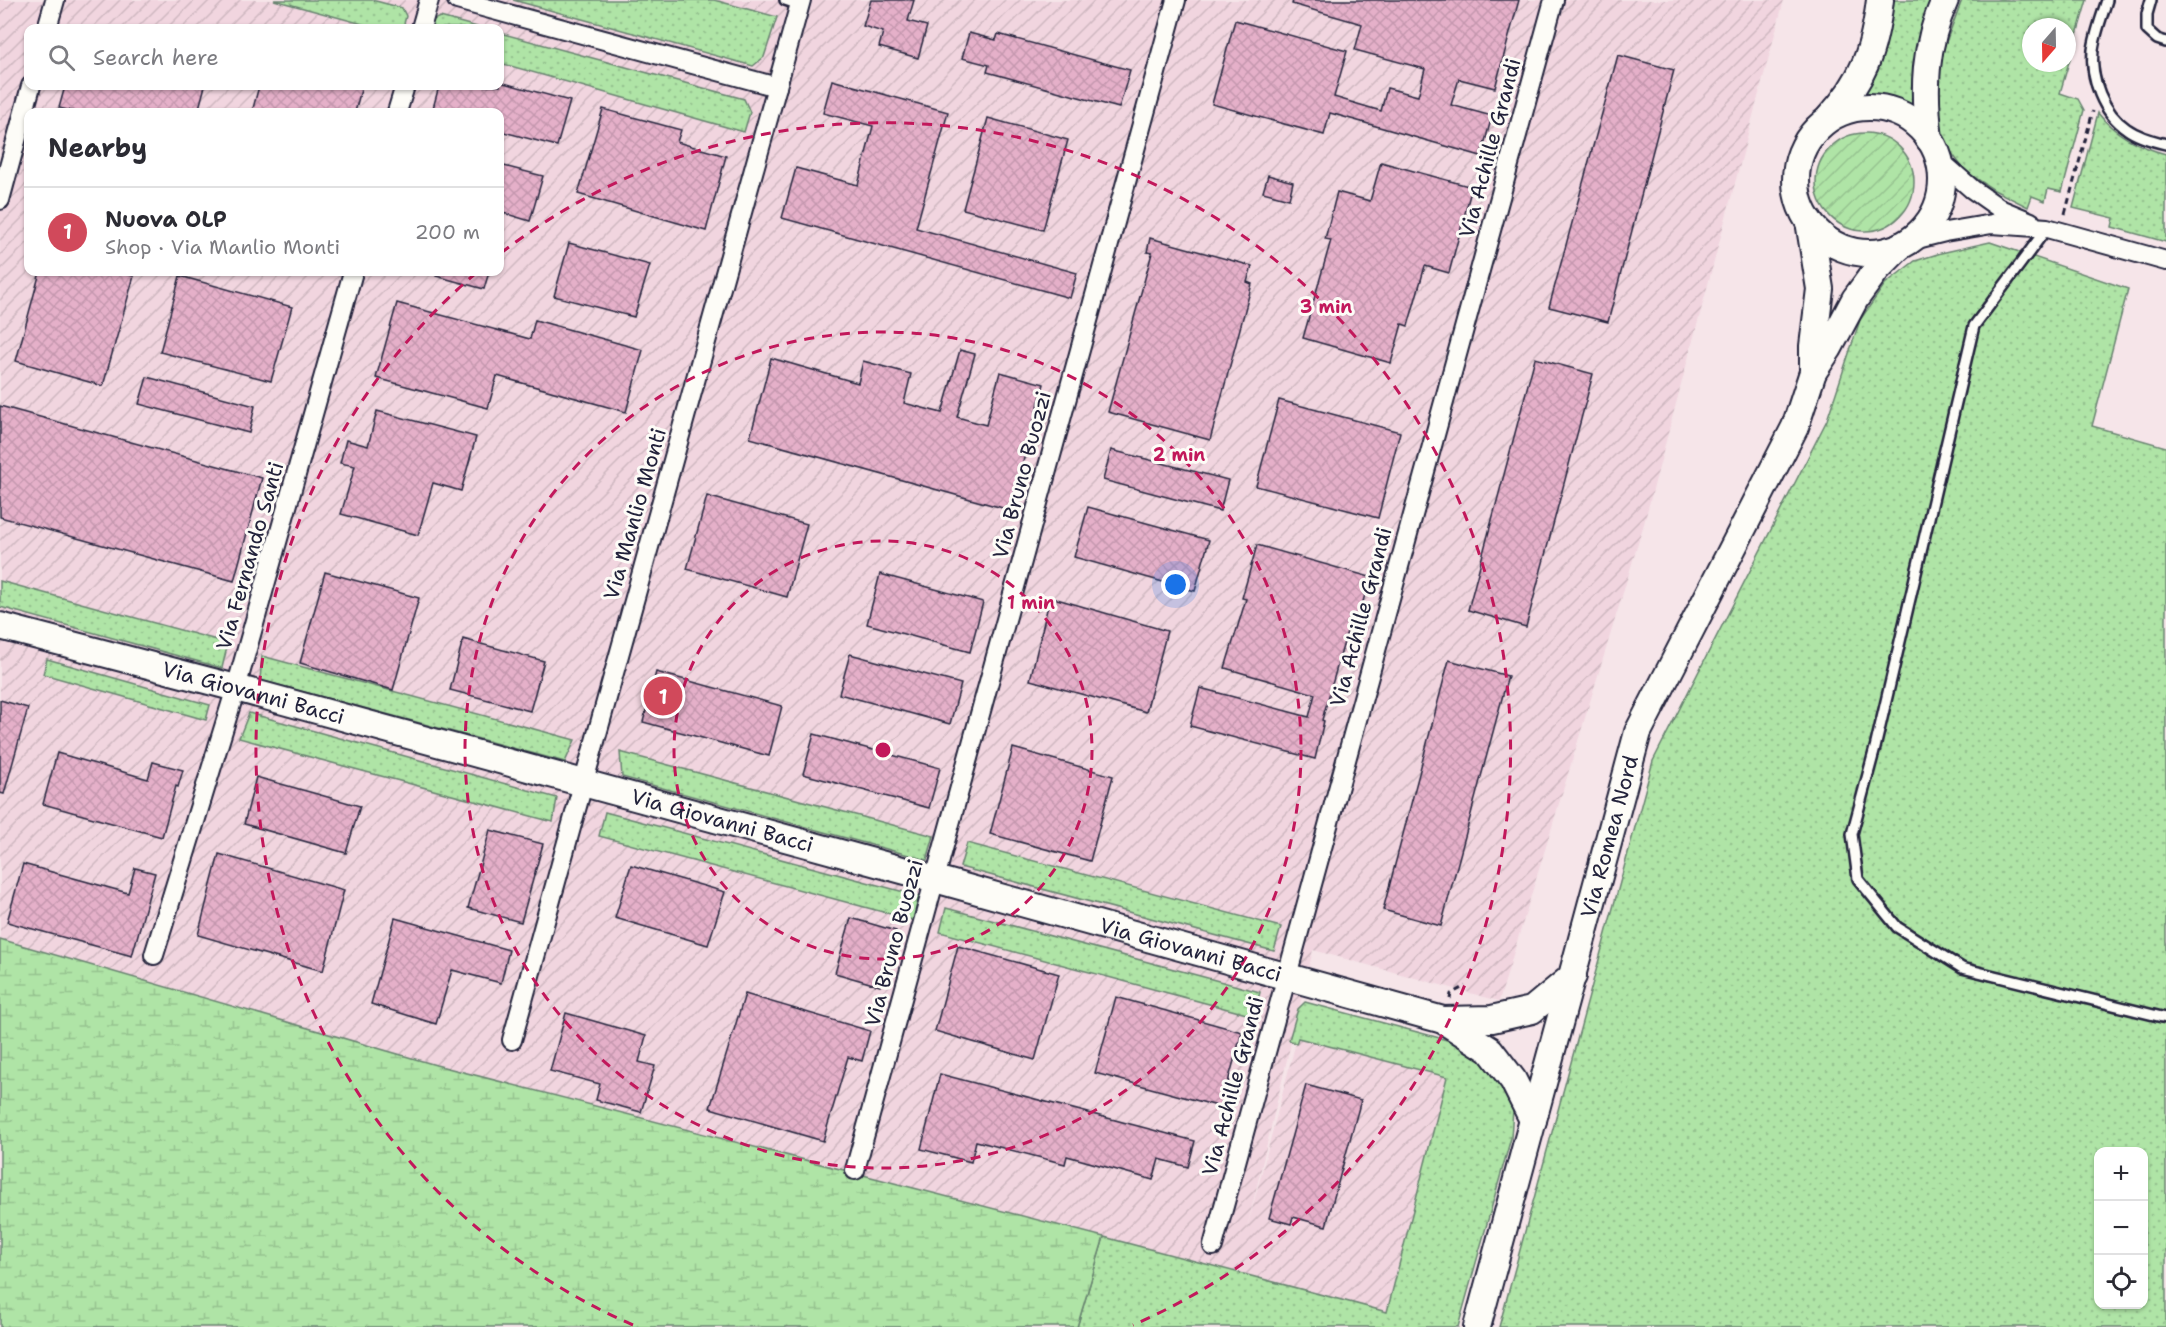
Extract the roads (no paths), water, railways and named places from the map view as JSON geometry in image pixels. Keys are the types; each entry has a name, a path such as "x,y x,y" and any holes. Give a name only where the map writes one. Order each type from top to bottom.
{"main road":[{"path":"1880,0 1876,35 1860,77 1847,98 1809,138 1799,158 1796,180 1799,201 1809,221 1822,236 1840,247 1860,253 1880,252 1905,244 1923,229 1934,214 1940,196 1942,178 1927,118 1927,56 1945,0"},
{"path":"1824,123 1845,111 1869,107 1892,111 1913,122 1934,149"},
{"name":"Via Romea Nord","path":"1809,221 1820,289 1813,345 1813,372"},
{"name":"Via Romea Nord","path":"1477,1327 1638,732 1795,427 1813,372 1829,348 1855,299 1877,269 1905,244"},
{"name":"Via Giovanni Bacci","path":"0,626 236,688 1443,1020 1490,1050 1513,1080 1533,1120"},
{"name":"Via Giovanni Bacci","path":"1443,1020 1492,1019 1532,1010 1573,976"}],"street":[{"path":"48,24 55,0"},
{"path":"422,24 429,0"},
{"path":"457,0 777,87"},
{"name":"Via Bruno Buozzi","path":"855,1170 1176,0"},
{"name":"Via Achille Grandi","path":"1213,1246 1554,0"},
{"name":"Via Manlio Monti","path":"512,1040 777,87 795,2"},
{"path":"26,108 31,90"},
{"path":"398,108 404,90"},
{"path":"0,200 24,114"},
{"path":"1934,149 1972,189 2002,210 2054,229 2166,261"},
{"path":"1905,244 1945,232 1992,224 2054,229"},
{"name":"Via Fernando Santi","path":"154,955 236,688 352,276"}],"lane":[{"path":"2107,0 2093,50 2094,80 2108,110 2126,128 2145,138 2166,144"},
{"path":"2151,0 2147,14 2147,30 2157,39 2166,42"},
{"path":"2054,229 1974,326 1875,748 1852,834 1858,879 1896,927 1962,968 2166,1018"}],"place":[{"name":"Nuova OLP","path":"663,696"}]}
